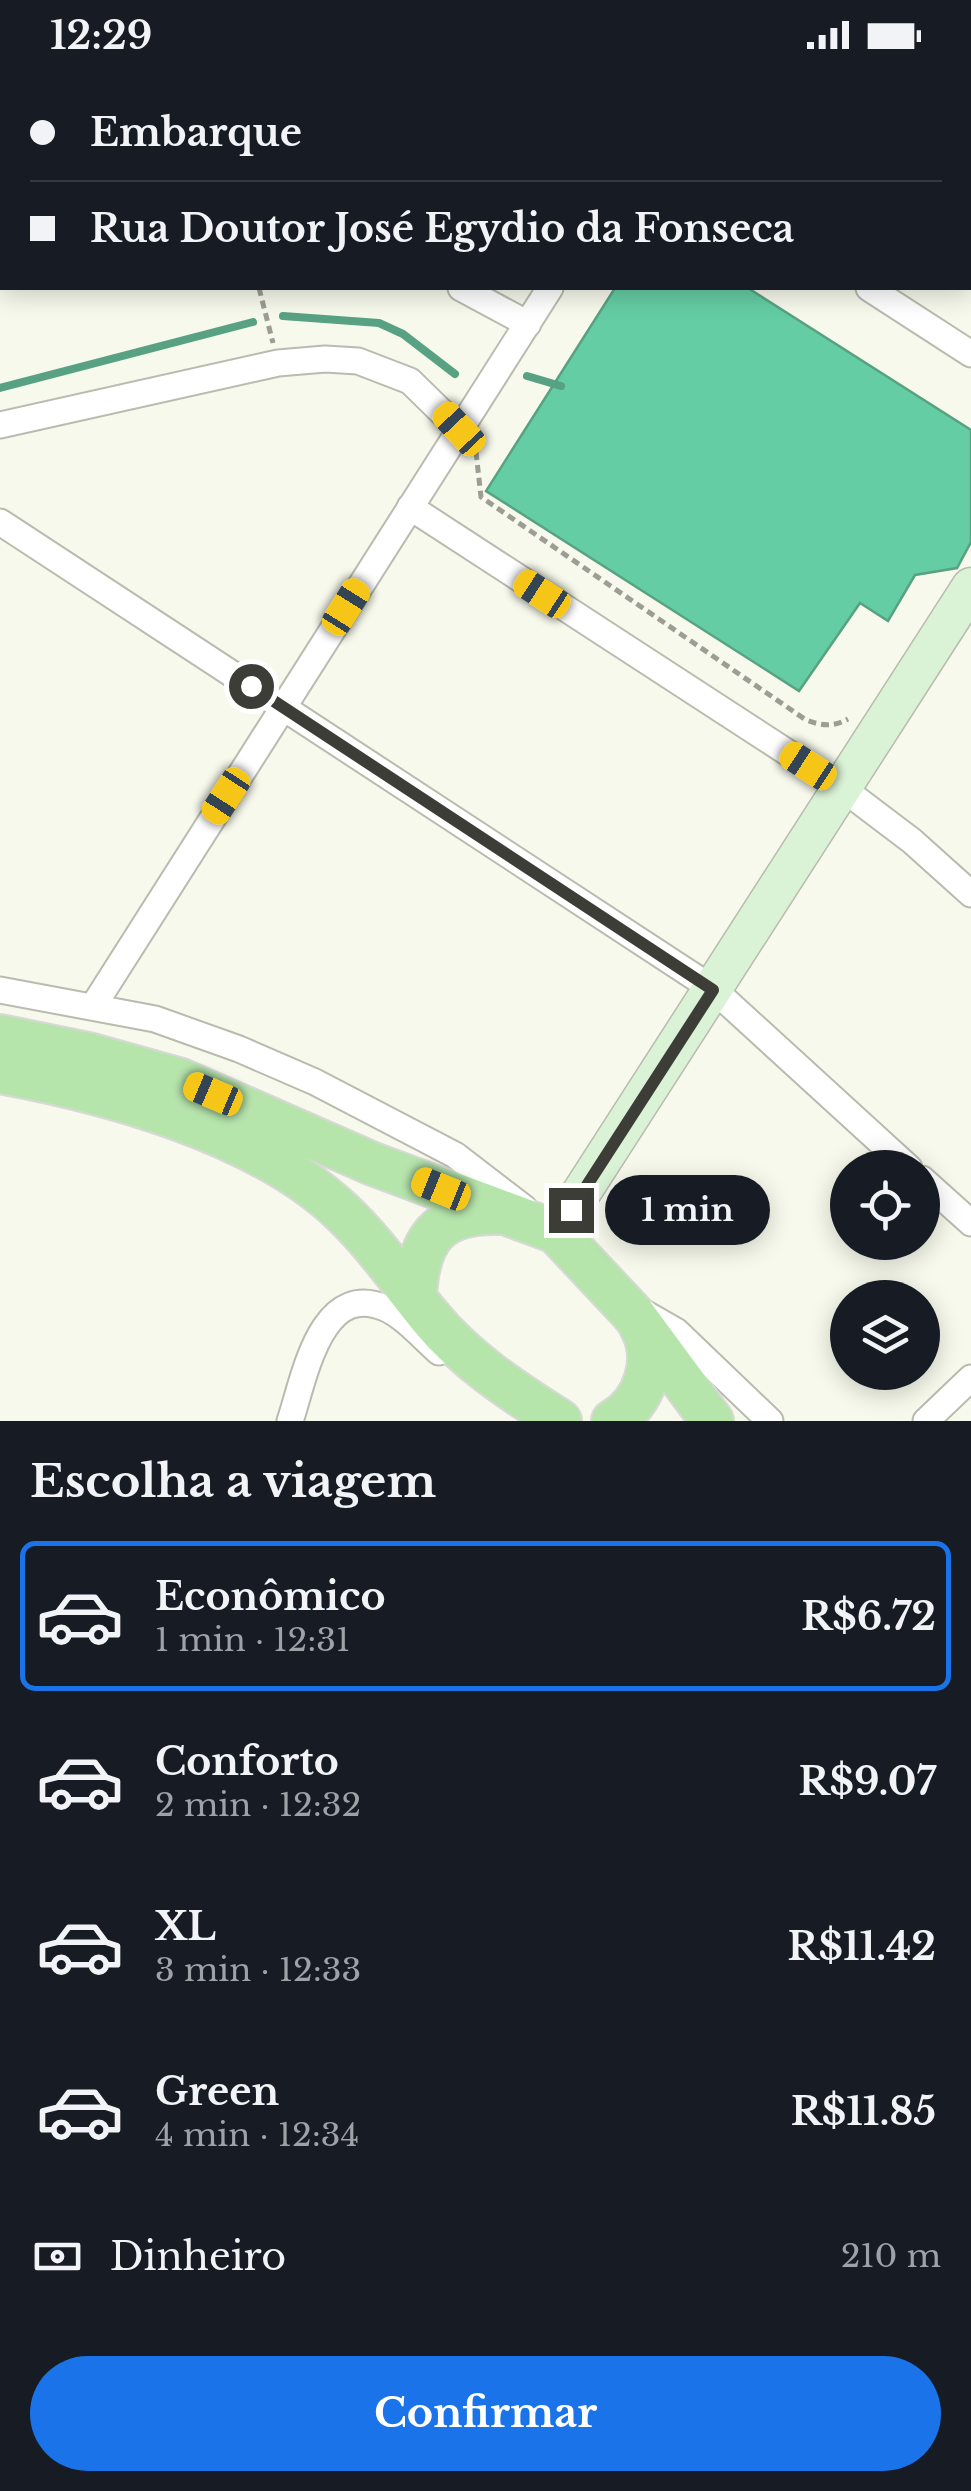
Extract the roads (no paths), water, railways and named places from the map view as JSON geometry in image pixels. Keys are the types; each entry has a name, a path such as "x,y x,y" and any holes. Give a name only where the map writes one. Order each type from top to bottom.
{"main road":[{"path":"0,1036 88,1054 181,1080 373,1164 556,1232 625,1305 712,1421"},
{"path":"0,1072 102,1094 159,1112 266,1159 307,1184 341,1211 432,1319 527,1413 560,1421"},
{"path":"415,1296 420,1253 429,1237 446,1222 464,1216 504,1212"},
{"path":"613,1421 637,1400 650,1356 645,1334 625,1305"}],"street":[{"path":"465,290 528,324"},
{"path":"94,1006 549,290"},
{"path":"872,290 971,354"},
{"path":"0,424 278,362 325,359 358,361 410,381 465,420"},
{"path":"410,507 842,788 912,841 971,894"},
{"path":"0,522 713,990 890,1150"},
{"path":"0,990 155,1020 239,1048 315,1082 455,1155 556,1232 842,788 967,602"},
{"path":"940,1195 971,1223"},
{"path":"290,1421 321,1330 331,1316 349,1306 370,1304 387,1308 458,1368 487,1371"},
{"path":"625,1305 676,1332 770,1421"},
{"path":"926,1421 971,1378"}],"waterway":[{"path":"283,316 379,323 403,334 455,374"},
{"path":"0,388 253,322"},
{"path":"527,376 561,386"}]}
